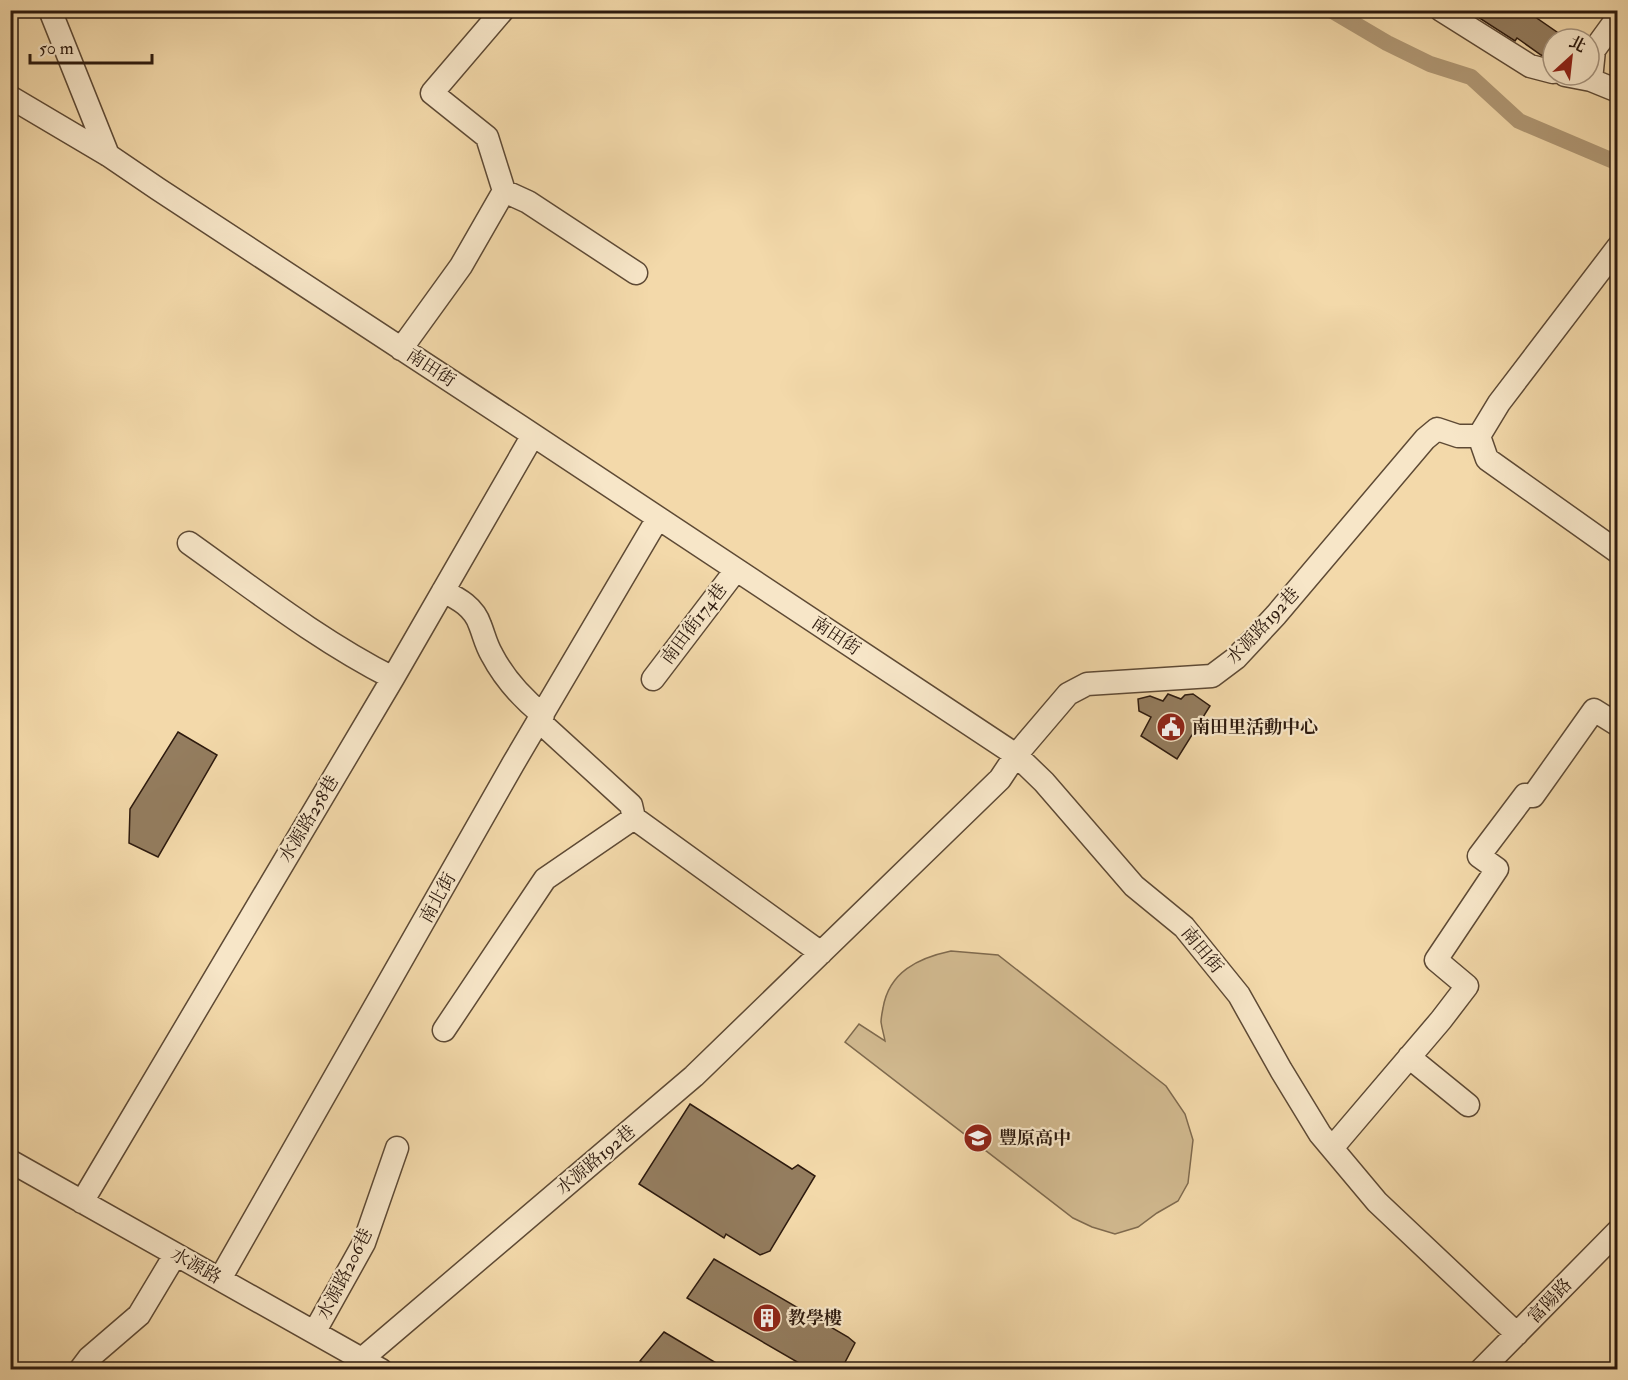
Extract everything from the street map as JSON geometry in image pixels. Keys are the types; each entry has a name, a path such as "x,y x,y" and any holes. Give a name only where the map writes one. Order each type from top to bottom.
{"street":[{"path":"50,10 108,155"},
{"path":"401,349 461,266 504,191 487,137 432,93 503,10"},
{"path":"1441,10 1530,66 1541,69"},
{"path":"1601,40 1617,17"},
{"path":"1601,85 1617,92"},
{"name":"南田街","path":"10,97 108,155 1016,755 1044,782 1134,886 1184,927 1239,995 1320,1134 1377,1202 1517,1334"},
{"path":"504,191 528,202 636,273"},
{"path":"1617,247 1499,403 1479,436 1487,459 1617,552"},
{"name":"水源路192巷","path":"372,1364 694,1076 1000,779 1016,755 1068,694 1087,684 1212,676 1236,658 1276,615 1425,438 1437,429 1458,436 1479,436"},
{"name":"水源路258巷","path":"82,1202 393,678 533,435"},
{"name":"南北街","path":"220,1279 658,518"},
{"path":"189,543 314,632 367,665 393,678"},
{"name":"南田街174巷","path":"653,679 736,570"},
{"path":"443,591 462,601 473,612 491,654 525,701 631,805 634,818 821,953"},
{"path":"1332,1148 1467,986 1436,960 1497,869 1479,856 1525,795 1533,796 1594,710 1617,726"},
{"path":"444,1029 545,879 634,818"},
{"path":"1409,1057 1468,1105"},
{"name":"水源路206巷","path":"315,1331 364,1243 397,1148"},
{"name":"水源路","path":"10,1161 372,1364"},
{"name":"富陽路","path":"1481,1370 1617,1231"},
{"path":"80,1370 89,1358 139,1315 175,1254"}],"shaded area":[{"path":"951,951 998,955 1166,1086 1185,1114 1193,1140 1188,1183 1178,1201 1138,1227 1115,1234 1073,1218 845,1042 859,1024 885,1041 881,1025 883,1008 886,996 898,976 927,958"}],"building":[{"path":"1467,10 1525,10 1550,27 1541,27 1541,55 1517,38 1515,41"},
{"name":"南田里活動中心","path":"1168,694 1181,699 1185,695 1193,694 1210,706 1177,759 1141,736 1151,717 1139,711 1138,699 1150,696 1163,701"},
{"path":"178,732 217,755 158,857 129,843 130,809"},
{"path":"690,1104 792,1169 798,1165 815,1176 770,1251 760,1255 726,1234 724,1238 639,1184"},
{"name":"教學樓","path":"714,1259 855,1343 841,1370 811,1370 687,1298"},
{"path":"664,1332 728,1370 656,1370 640,1361"}],"waterway":[{"path":"1331,10 1387,43 1430,64 1471,77 1519,121 1618,163"}],"place":[{"name":"南田里活動中心","path":"1171,727"},
{"name":"豐原高中","path":"978,1138"},
{"name":"教學樓","path":"767,1318"}]}
